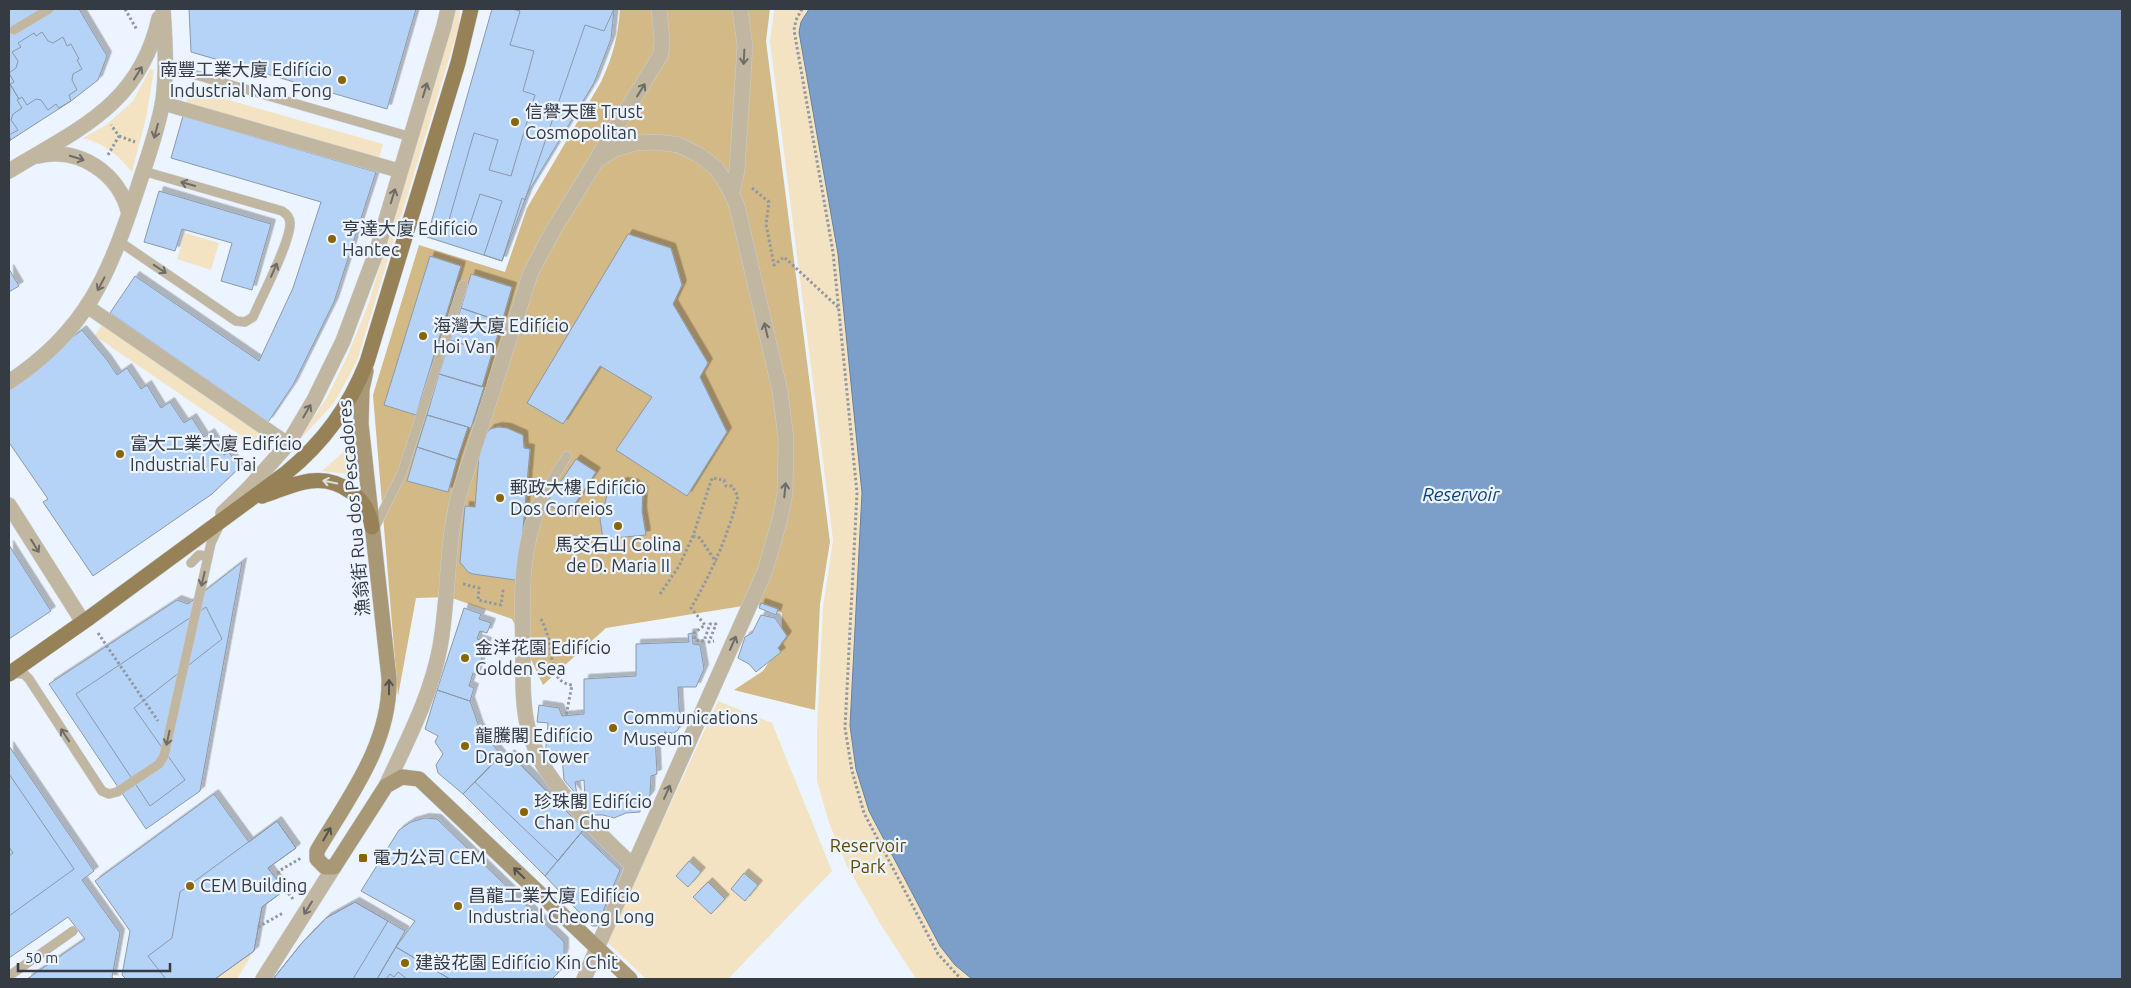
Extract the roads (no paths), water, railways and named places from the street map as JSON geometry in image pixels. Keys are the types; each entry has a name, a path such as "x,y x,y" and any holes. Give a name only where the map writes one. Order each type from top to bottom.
{"main road":[{"name":"漁翁街 Rua dos Pescadores","path":"334,867 325,867 318,862 316,854 373,756 382,735 387,712 389,678 362,424 362,389 367,362 458,63 471,9"},
{"path":"9,673 182,551 301,461 327,434 350,400 367,362"},
{"path":"249,501 304,482 327,481 344,487 356,495 367,510 373,529"},
{"path":"334,867 386,786 402,777 419,779 630,979"}],"street":[{"path":"9,382 52,348 88,307 110,267 144,171 159,120 165,66 162,9"},
{"path":"9,171 103,113 121,96 143,64 153,41 162,9"},
{"name":"漁翁街 Rua dos Pescadores","path":"182,551 248,489 288,444 329,371 356,312 377,250 448,9"},
{"path":"386,786 425,700 434,674 444,621 449,546 458,498 531,272 554,229 661,54 662,39 658,9"},
{"path":"732,192 737,170 745,46 740,9"},
{"path":"162,102 400,171"},
{"path":"584,979 765,571 774,546 785,493 786,439 780,391 737,206 732,192 720,174 692,151 672,144 650,141 636,143 615,150 596,161"},
{"path":"30,158 42,155 66,155 89,162 100,168 117,185 129,214"},
{"path":"88,307 288,444"},
{"path":"541,502 530,537 522,594 523,685 528,728 546,770 576,811 634,866"},
{"path":"11,515 86,620"},
{"path":"263,979 334,867"}],"lane":[{"path":"14,30 49,9"},
{"path":"165,66 411,137"},
{"path":"120,242 236,321 245,322 253,317 277,264 290,227 289,217 282,211 144,171"},
{"path":"373,529 402,473 462,286"},
{"path":"541,502 548,486 567,456"},
{"path":"9,673 24,674 30,679 99,788 107,793 120,791 159,764 164,756 207,558 214,534 225,518"},
{"path":"191,563 199,555 207,558"},
{"path":"9,976 73,931"}],"water":[{"name":"Reservoir","path":"809,9 2122,9 2122,979 972,979 955,965 940,946 869,811 856,769 850,726 862,493 838,254 799,32 801,22"}],"place":[{"name":"南豐工業大廈 Edifício Industrial Nam Fong","path":"342,80"},
{"name":"信譽天匯 Trust Cosmopolitan","path":"515,122"},
{"name":"亨達大廈 Edifício Hantec","path":"332,239"},
{"name":"海灣大廈 Edifício Hoi Van","path":"423,336"},
{"name":"富大工業大廈 Edifício Industrial Fu Tai","path":"120,454"},
{"name":"郵政大樓 Edifício Dos Correios","path":"500,498"},
{"name":"馬交石山 Colina de D. Maria II","path":"618,526"},
{"name":"金洋花園 Edifício Golden Sea","path":"465,658"},
{"name":"Communications Museum","path":"613,728"},
{"name":"龍騰閣 Edifício Dragon Tower","path":"465,746"},
{"name":"珍珠閣 Edifício Chan Chu","path":"524,812"},
{"name":"電力公司 CEM","path":"363,858"},
{"name":"CEM Building","path":"190,886"},
{"name":"昌龍工業大廈 Edifício Industrial Cheong Long","path":"458,906"},
{"name":"建設花園 Edifício Kin Chit","path":"405,963"}],"park label":[{"name":"Reservoir Park","path":"868,856"}]}
